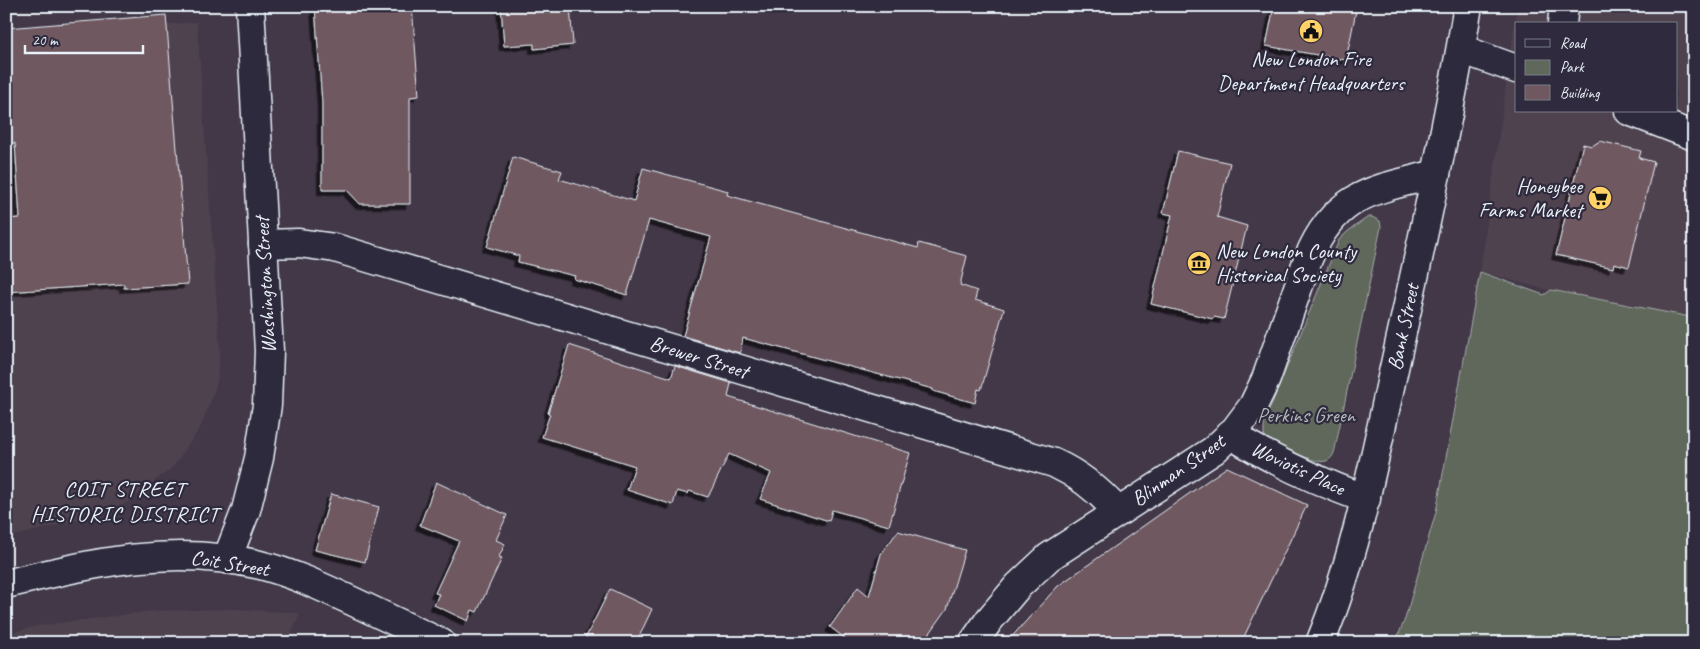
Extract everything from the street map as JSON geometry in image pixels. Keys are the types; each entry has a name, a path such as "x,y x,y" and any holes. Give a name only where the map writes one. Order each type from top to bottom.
{"street":[{"name":"Washington Street","path":"227,559 246,510 259,458 267,405 269,351 250,6"},
{"name":"Bank Street","path":"1320,643 1346,574 1366,499 1436,174 1468,6"},
{"path":"1562,22 1564,6"},
{"path":"1571,6 1588,6"},
{"path":"1461,49 1515,68"},
{"path":"1632,112 1694,136"},
{"name":"Blinman Street","path":"974,643 990,619 1018,586 1049,557 1214,450 1230,434 1253,406 1266,379 1315,240 1327,223 1341,209 1357,198 1374,190 1436,174"},
{"name":"Brewer Street","path":"263,244 299,243 335,248 1054,463 1089,483 1118,512"},
{"name":"Woviotis Place","path":"1230,434 1284,464 1335,488 1366,499"},
{"name":"Coit Street","path":"6,584 66,569 149,556 186,555 227,559 261,565 297,577 441,643"}],"shaded area":[{"path":"1517,6 1694,6 1694,329 1480,272"},
{"path":"197,22 220,350 217,383 206,413 201,426 174,466 125,504 96,516 6,538 6,37"},
{"path":"234,609 300,613 288,643 6,643 6,634 37,626 152,611"}],"green space":[{"name":"Perkins Green","path":"1368,217 1380,221 1381,227 1335,449 1328,460 1314,460 1269,440 1264,435 1264,423 1339,240"},
{"path":"1480,272 1544,295 1551,290 1690,317 1694,307 1694,643 1395,643 1405,619 1436,512"}],"building":[{"path":"315,6 412,6 419,96 410,97 410,204 360,204 347,190 322,190 322,103"},
{"path":"501,6 570,6 573,45 534,49 534,44 504,46"},
{"name":"New London Fire Department Headquarters","path":"1274,6 1357,6 1346,60 1266,46"},
{"path":"166,15 188,284 124,288 124,284 6,292 6,219 20,218 15,143 6,144 6,28"},
{"name":"Honeybee Farms Market","path":"1600,141 1641,151 1639,158 1654,162 1629,267 1614,263 1613,268 1556,255 1583,144 1592,146"},
{"path":"1178,151 1230,163 1217,217 1247,226 1224,319 1214,317 1213,319 1151,304 1172,215 1163,213"},
{"path":"513,157 562,171 559,179 634,201 643,168 728,191 727,195 918,248 919,243 967,256 960,285 977,291 975,300 1004,309 981,390 978,389 975,403 933,391 933,389 743,338 740,353 683,336 711,237 649,220 627,295 574,279 575,276 518,262 519,256 487,247"},
{"path":"569,345 671,378 675,366 731,383 728,397 910,453 889,526 832,510 829,521 760,499 771,473 729,454 708,497 689,491 688,494 677,491 673,505 627,490 635,466 542,437"},
{"path":"1227,467 1307,505 1241,643 1006,643 1058,586"},
{"path":"436,482 507,515 496,540 505,544 499,557 502,558 477,612 472,610 468,621 434,605 439,594 435,593 459,541 420,525"},
{"path":"331,494 379,507 365,562 315,550"},
{"path":"898,531 965,550 947,609 923,643 851,643 830,627 858,587 869,596 881,554"},
{"path":"610,589 652,609 636,643 583,643"}],"place":[{"name":"New London Fire Department Headquarters","path":"1311,31"},
{"name":"Honeybee Farms Market","path":"1600,198"},
{"name":"New London County Historical Society","path":"1199,263"}],"district":[{"name":"COIT STREET HISTORIC DISTRICT","path":"125,500"}]}
